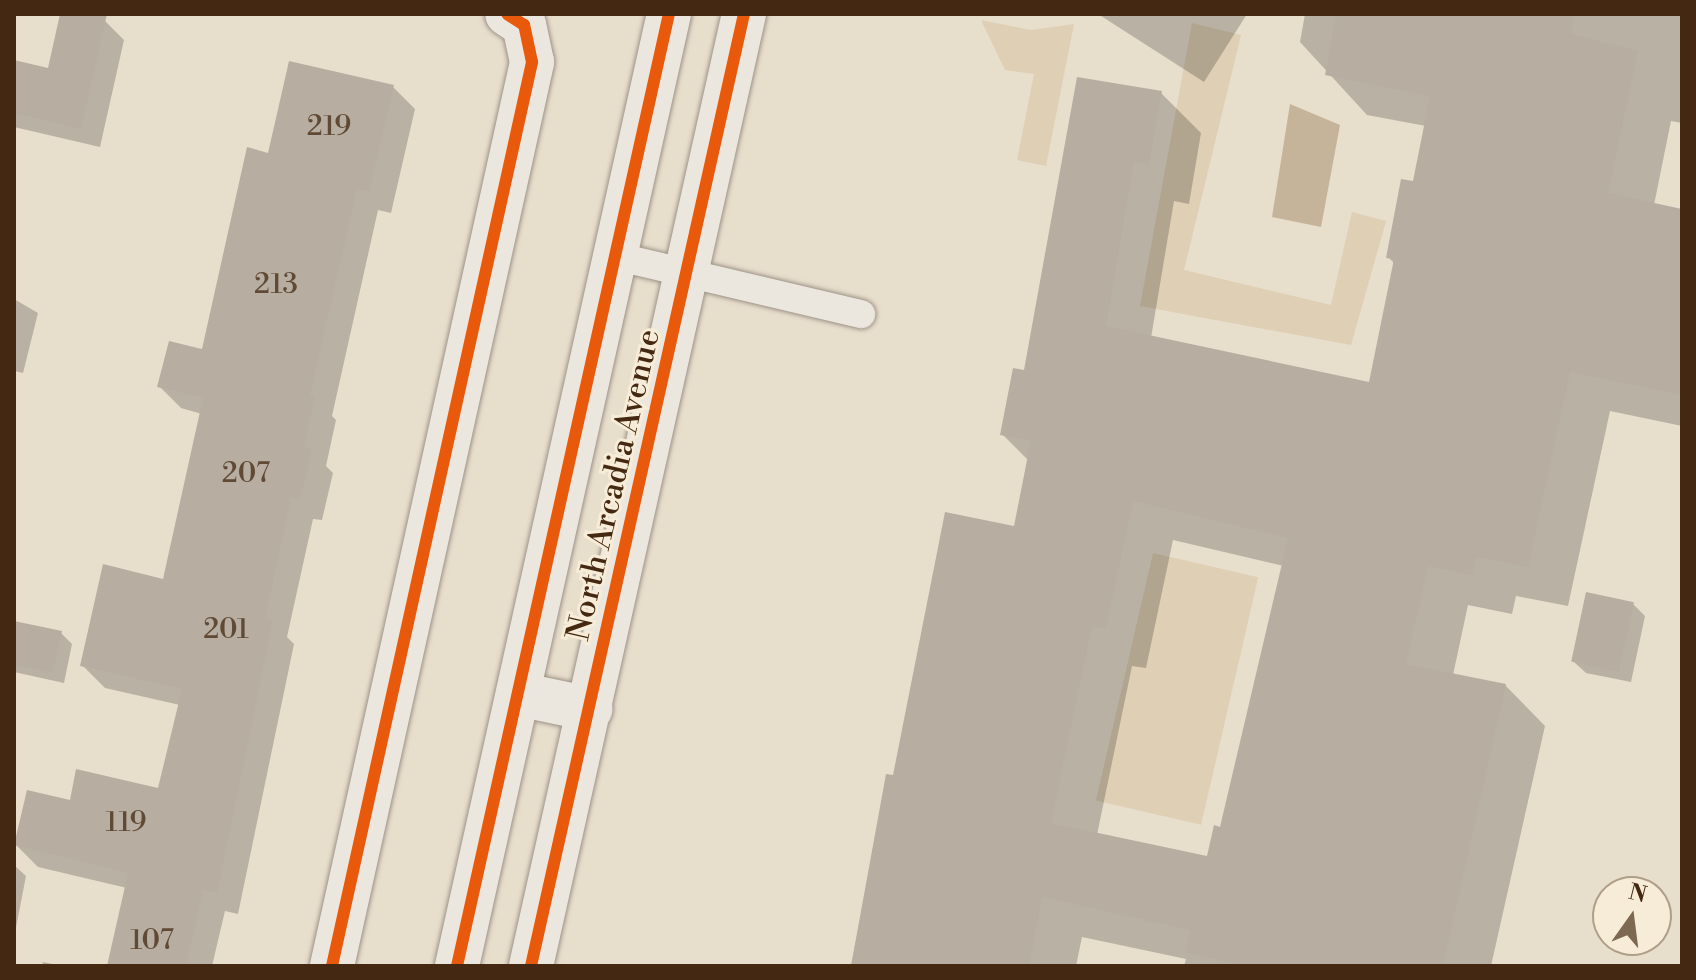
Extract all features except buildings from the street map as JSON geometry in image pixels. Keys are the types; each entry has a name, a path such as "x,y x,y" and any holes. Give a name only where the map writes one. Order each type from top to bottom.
{"street":[{"name":"North Arcadia Avenue","path":"457,966 669,14"},
{"name":"North Arcadia Avenue","path":"531,966 744,14"},
{"path":"332,966 532,62 516,19"},
{"path":"518,694 590,709"}],"lane":[{"path":"615,256 861,314"}],"shaded area":[{"path":"981,20 1031,30 1074,24 1046,166 1017,160 1034,74 1005,70"},
{"path":"1192,23 1241,35 1184,270 1331,305 1352,212 1386,221 1351,345 1140,306"},
{"path":"1290,104 1340,125 1321,227 1272,217"},
{"path":"1153,553 1258,577 1201,825 1096,800"}],"cycle path":[{"path":"332,966 532,62 524,25 507,14"},
{"path":"457,966 669,14"},
{"path":"531,966 744,14"}]}
